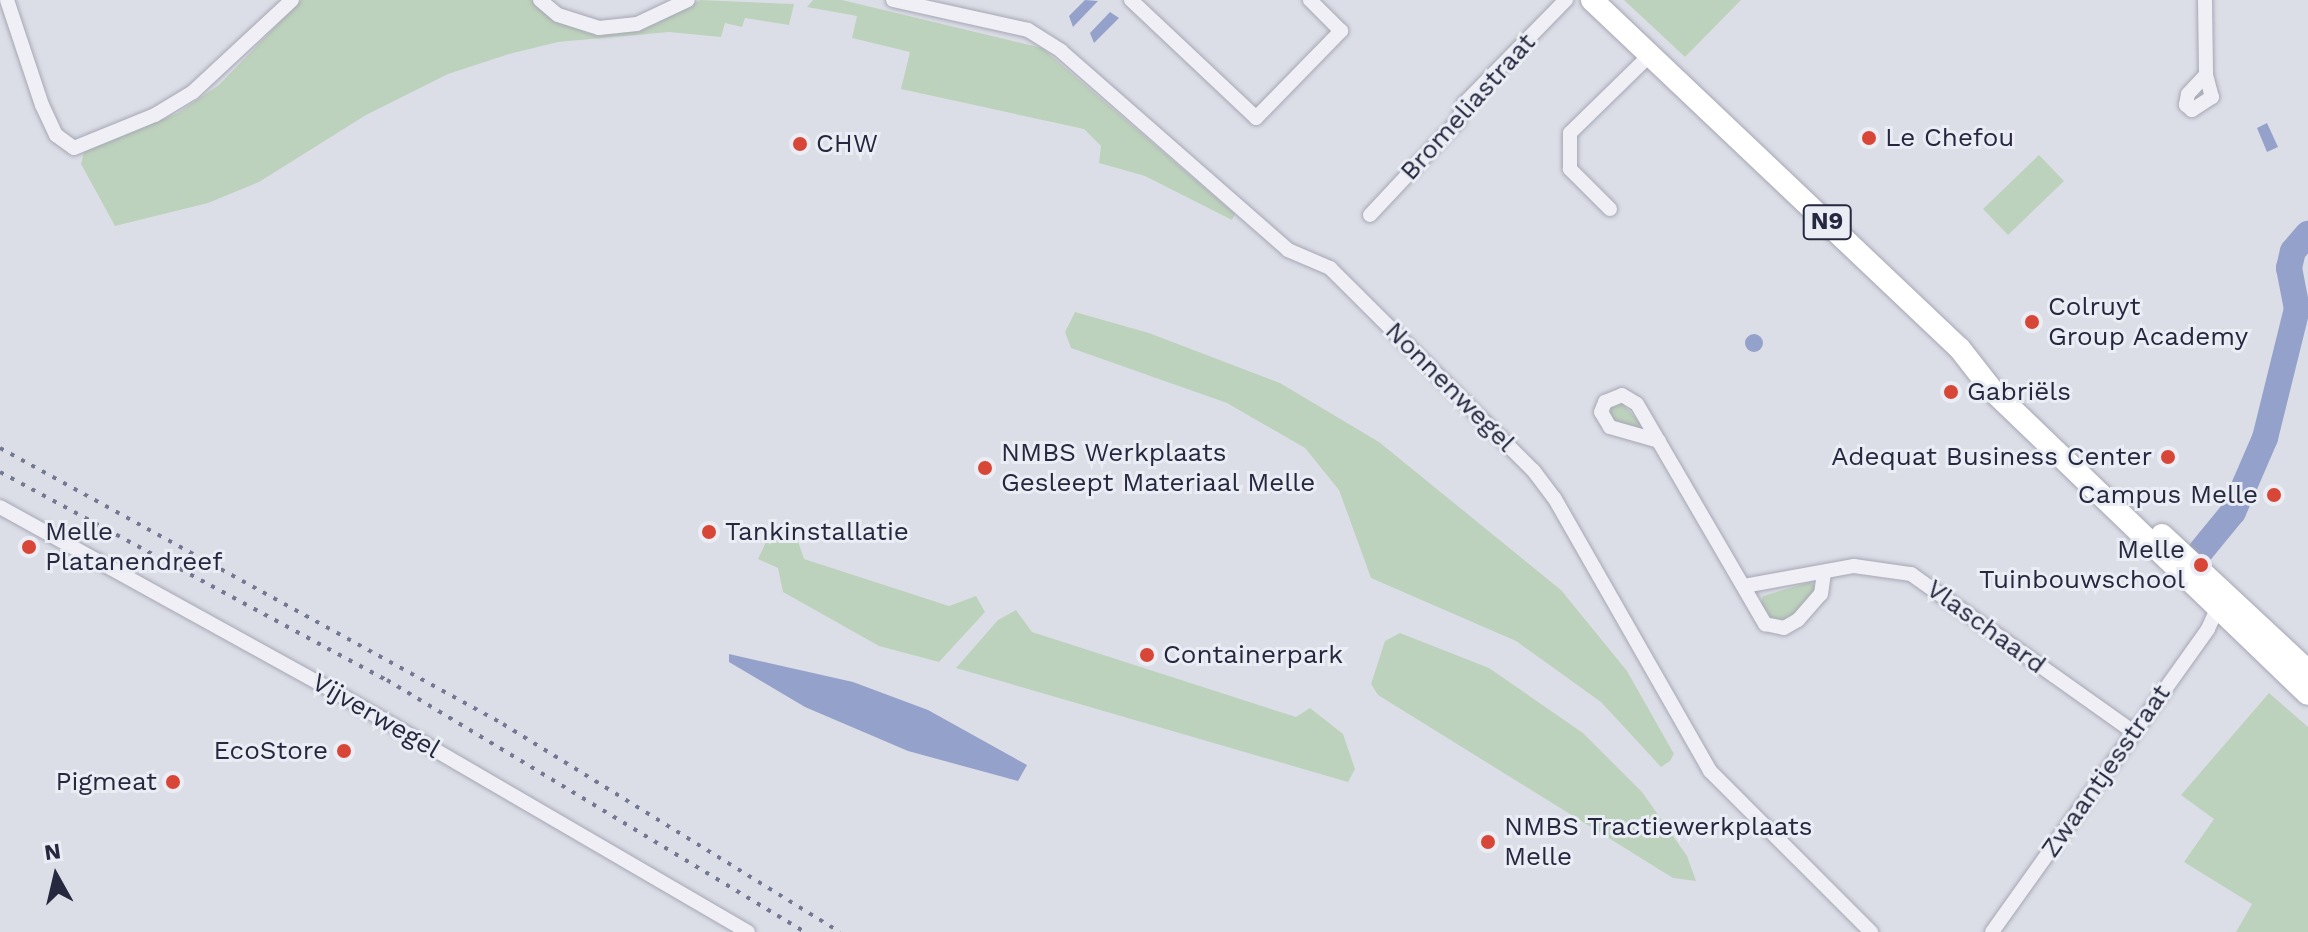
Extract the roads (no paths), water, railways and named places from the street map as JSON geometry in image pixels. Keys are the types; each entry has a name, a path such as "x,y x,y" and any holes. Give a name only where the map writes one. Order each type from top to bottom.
{"main road":[{"name":"N9","path":"1592,0 1967,357 1992,390 2308,694"},
{"name":"N9","path":"1967,357 1993,372 2308,671"}],"street":[{"path":"7,0 42,105 56,135 74,148 155,115 193,92 292,0"},
{"path":"540,0 558,15 599,28 637,24 688,0"},
{"name":"Nonnenwegel","path":"893,0 1028,30 1061,51 1288,250 1330,268 1533,470 1555,499 1710,771 1871,932"},
{"path":"1131,0 1256,118 1341,31 1310,0"},
{"name":"Bromeliastraat","path":"1370,215 1458,121 1464,104 1566,0"},
{"path":"2205,0 2206,75"},
{"path":"1610,209 1570,169 1570,133 1650,55"},
{"path":"1659,441 1765,624 1784,628 1821,594 1824,573"},
{"name":"Vijverwegel","path":"0,507 360,706 748,932"},
{"name":"Vlaschaard","path":"1744,586 1854,566 1911,574 2133,732"},
{"path":"2215,584 2219,610 2246,614"},
{"name":"Zwaantjesstraat","path":"1992,932 2219,610"}],"water":[{"path":"1085,0 1098,1 1073,27 1069,16"},
{"path":"1110,12 1119,18 1094,43 1090,33"},
{"path":"2267,123 2278,147 2267,152 2257,128"},
{"path":"1754,334 1763,343 1754,352 1745,343"},
{"path":"729,654 853,682 928,710 1027,765 1018,781 908,751 805,707 729,662"}],"waterway":[{"path":"2201,551 2233,512 2265,438 2297,309 2289,268 2293,251 2308,234"}],"railway":[{"path":"0,448 503,724 840,932"},
{"path":"0,472 387,680 805,932"}],"place":[{"name":"Le Chefou","path":"1869,138"},
{"name":"CHW","path":"800,144"},
{"name":"Colruyt Group Academy","path":"2032,322"},
{"name":"Gabriëls","path":"1951,392"},
{"name":"Adequat Business Center","path":"2168,457"},
{"name":"NMBS Werkplaats Gesleept Materiaal Melle","path":"985,468"},
{"name":"Campus Melle","path":"2274,495"},
{"name":"Tankinstallatie","path":"709,532"},
{"name":"Melle Platanendreef","path":"29,547"},
{"name":"Melle Tuinbouwschool","path":"2201,565"},
{"name":"Containerpark","path":"1147,655"},
{"name":"EcoStore","path":"344,751"},
{"name":"Pigmeat","path":"173,782"},
{"name":"NMBS Tractiewerkplaats Melle","path":"1488,842"}]}
